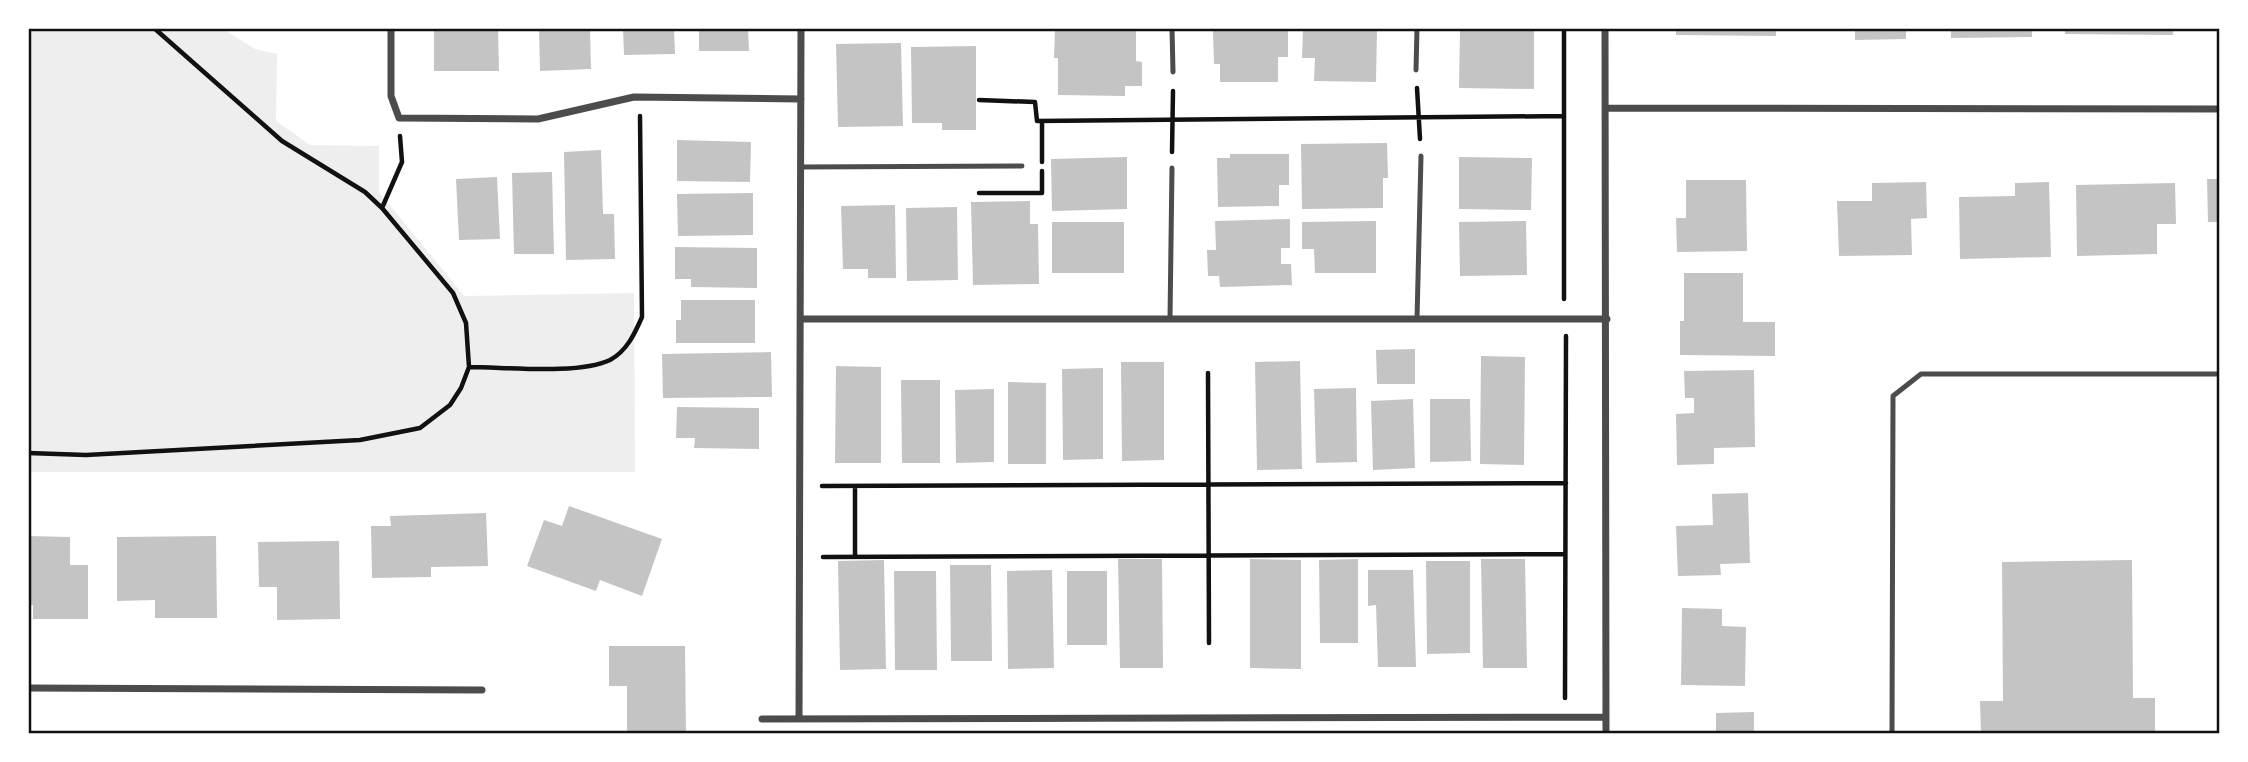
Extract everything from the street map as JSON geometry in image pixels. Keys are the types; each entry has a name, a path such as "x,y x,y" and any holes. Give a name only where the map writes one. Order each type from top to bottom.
{"street":[{"path":"391,28 391,96 399,118 538,119 634,97 801,99"},
{"path":"799,719 801,28"},
{"path":"1605,28 1606,734"},
{"path":"1606,108 2220,109"},
{"path":"801,319 1607,319"},
{"path":"28,688 482,690"},
{"path":"762,719 1606,717"}],"lane":[{"path":"1172,28 1173,72"},
{"path":"1416,70 1417,28"},
{"path":"1417,319 1420,156"},
{"path":"800,167 1022,166"},
{"path":"1170,319 1172,168"},
{"path":"1892,734 1893,396 1921,374 2220,376"}],"path":[{"path":"28,453 86,455 372,438 420,428 450,405 461,388 469,367 466,323 453,293 382,208 365,192 282,141 154,28"},
{"path":"1563,282 1564,28"},
{"path":"1416,70 1420,156"},
{"path":"1172,168 1173,72"},
{"path":"979,100 1035,102 1037,121 1564,116"},
{"path":"382,208 402,162 399,118"},
{"path":"469,367 582,367 611,359 633,340 642,317 642,121"},
{"path":"1565,685 1566,355"},
{"path":"1208,373 1209,643"},
{"path":"821,486 1566,483"},
{"path":"855,486 855,557"},
{"path":"823,557 1565,554"}],"shaded area":[{"path":"28,28 221,28 255,49 277,54 276,121 310,145 379,146 379,192 464,296 634,293 635,472 28,472"}],"building":[{"path":"434,28 498,28 499,71 434,71"},
{"path":"539,28 590,28 591,69 540,71"},
{"path":"623,28 674,28 675,54 624,55"},
{"path":"699,28 748,28 749,51 699,51"},
{"path":"1055,28 1136,30 1136,61 1142,62 1142,86 1125,86 1125,96 1058,95 1058,58 1054,58"},
{"path":"1676,28 1776,28 1776,36 1676,35"},
{"path":"1855,28 1906,28 1906,39 1855,40"},
{"path":"1951,28 2032,28 2032,37 1951,38"},
{"path":"2065,28 2173,28 2173,35 2065,34"},
{"path":"1303,29 1377,30 1376,82 1314,81 1315,58 1302,58"},
{"path":"1460,29 1534,29 1534,89 1459,88"},
{"path":"1213,31 1288,31 1288,57 1278,57 1278,82 1220,82 1220,64 1214,64"},
{"path":"901,43 903,126 838,127 836,44"},
{"path":"976,46 976,130 942,130 942,123 912,123 911,47"},
{"path":"677,140 751,142 750,182 677,181"},
{"path":"1387,143 1388,178 1383,178 1383,208 1302,209 1301,144"},
{"path":"601,150 603,214 614,214 615,259 566,260 564,152"},
{"path":"1230,154 1289,154 1289,185 1279,185 1279,206 1218,207 1217,158 1230,158"},
{"path":"1127,157 1127,209 1052,211 1051,159"},
{"path":"1459,157 1532,158 1531,210 1459,209"},
{"path":"552,172 554,254 514,254 512,173"},
{"path":"497,177 500,239 459,240 456,179"},
{"path":"2207,179 2220,179 2220,222 2208,222"},
{"path":"1686,180 1746,180 1747,251 1677,252 1676,218 1686,218"},
{"path":"1926,182 1927,218 1911,219 1912,255 1839,256 1837,201 1872,201 1872,183"},
{"path":"2049,182 2051,257 1960,259 1959,197 2015,196 2015,183"},
{"path":"2175,183 2176,224 2157,224 2157,254 2077,256 2076,185"},
{"path":"753,193 753,235 678,236 677,194"},
{"path":"1030,201 1030,224 1038,224 1039,284 973,285 971,202"},
{"path":"895,205 896,278 868,278 868,269 843,269 841,206"},
{"path":"957,207 958,280 907,281 906,208"},
{"path":"1290,219 1290,248 1281,248 1281,264 1291,264 1292,285 1220,287 1219,276 1208,276 1207,250 1216,250 1215,221"},
{"path":"1376,221 1376,273 1315,273 1314,249 1302,249 1302,222"},
{"path":"1526,221 1527,275 1460,276 1459,222"},
{"path":"1052,222 1124,222 1124,273 1052,273"},
{"path":"675,247 757,248 757,288 691,287 691,279 675,279"},
{"path":"1684,273 1743,273 1743,322 1775,322 1775,356 1680,355 1680,321 1684,321"},
{"path":"681,300 755,300 755,343 676,343 676,320 681,320"},
{"path":"1415,349 1415,384 1377,384 1376,350"},
{"path":"771,352 772,397 663,398 662,354"},
{"path":"1481,356 1525,357 1524,465 1480,464"},
{"path":"1300,361 1302,469 1257,470 1255,362"},
{"path":"1121,362 1164,362 1164,460 1122,461"},
{"path":"836,366 881,367 881,463 835,463"},
{"path":"1103,368 1103,459 1063,460 1062,369"},
{"path":"1754,370 1755,447 1714,448 1714,464 1677,465 1676,414 1694,413 1694,398 1685,398 1684,371"},
{"path":"901,380 940,380 940,463 902,463"},
{"path":"1008,382 1046,383 1046,464 1008,464"},
{"path":"1356,388 1357,462 1316,463 1314,389"},
{"path":"994,389 994,462 956,463 955,390"},
{"path":"1413,399 1415,468 1373,470 1371,401"},
{"path":"1430,399 1470,399 1471,461 1430,462"},
{"path":"677,407 759,408 759,449 694,448 695,438 676,438"},
{"path":"1748,493 1750,563 1720,564 1721,575 1678,576 1676,526 1713,525 1712,494"},
{"path":"569,506 662,539 642,596 600,580 596,591 527,566 544,520 562,526"},
{"path":"486,513 488,566 431,567 431,577 372,578 371,526 391,526 390,516"},
{"path":"28,536 70,537 70,565 88,565 88,619 33,619 33,605 28,605"},
{"path":"216,536 217,618 155,618 155,600 117,601 117,537"},
{"path":"339,541 340,619 277,620 277,587 259,587 258,542"},
{"path":"1118,559 1162,559 1163,668 1120,668"},
{"path":"1250,559 1301,560 1301,669 1250,668"},
{"path":"1358,559 1358,643 1320,643 1319,560"},
{"path":"1481,559 1525,559 1527,668 1483,668"},
{"path":"884,560 886,669 840,670 838,561"},
{"path":"2132,560 2133,698 2155,698 2155,734 1981,734 1980,701 2003,701 2002,562"},
{"path":"1426,561 1470,561 1470,653 1427,654"},
{"path":"950,565 991,565 992,661 951,661"},
{"path":"1052,570 1054,668 1008,669 1007,571"},
{"path":"1368,570 1413,570 1416,667 1378,667 1376,605 1368,606"},
{"path":"894,571 936,571 937,670 895,670"},
{"path":"1067,571 1107,571 1107,645 1067,645"},
{"path":"1682,608 1722,609 1722,626 1746,627 1745,686 1681,685"},
{"path":"609,646 685,646 686,734 627,734 627,686 609,686"},
{"path":"1754,712 1754,734 1716,734 1716,713"}]}
